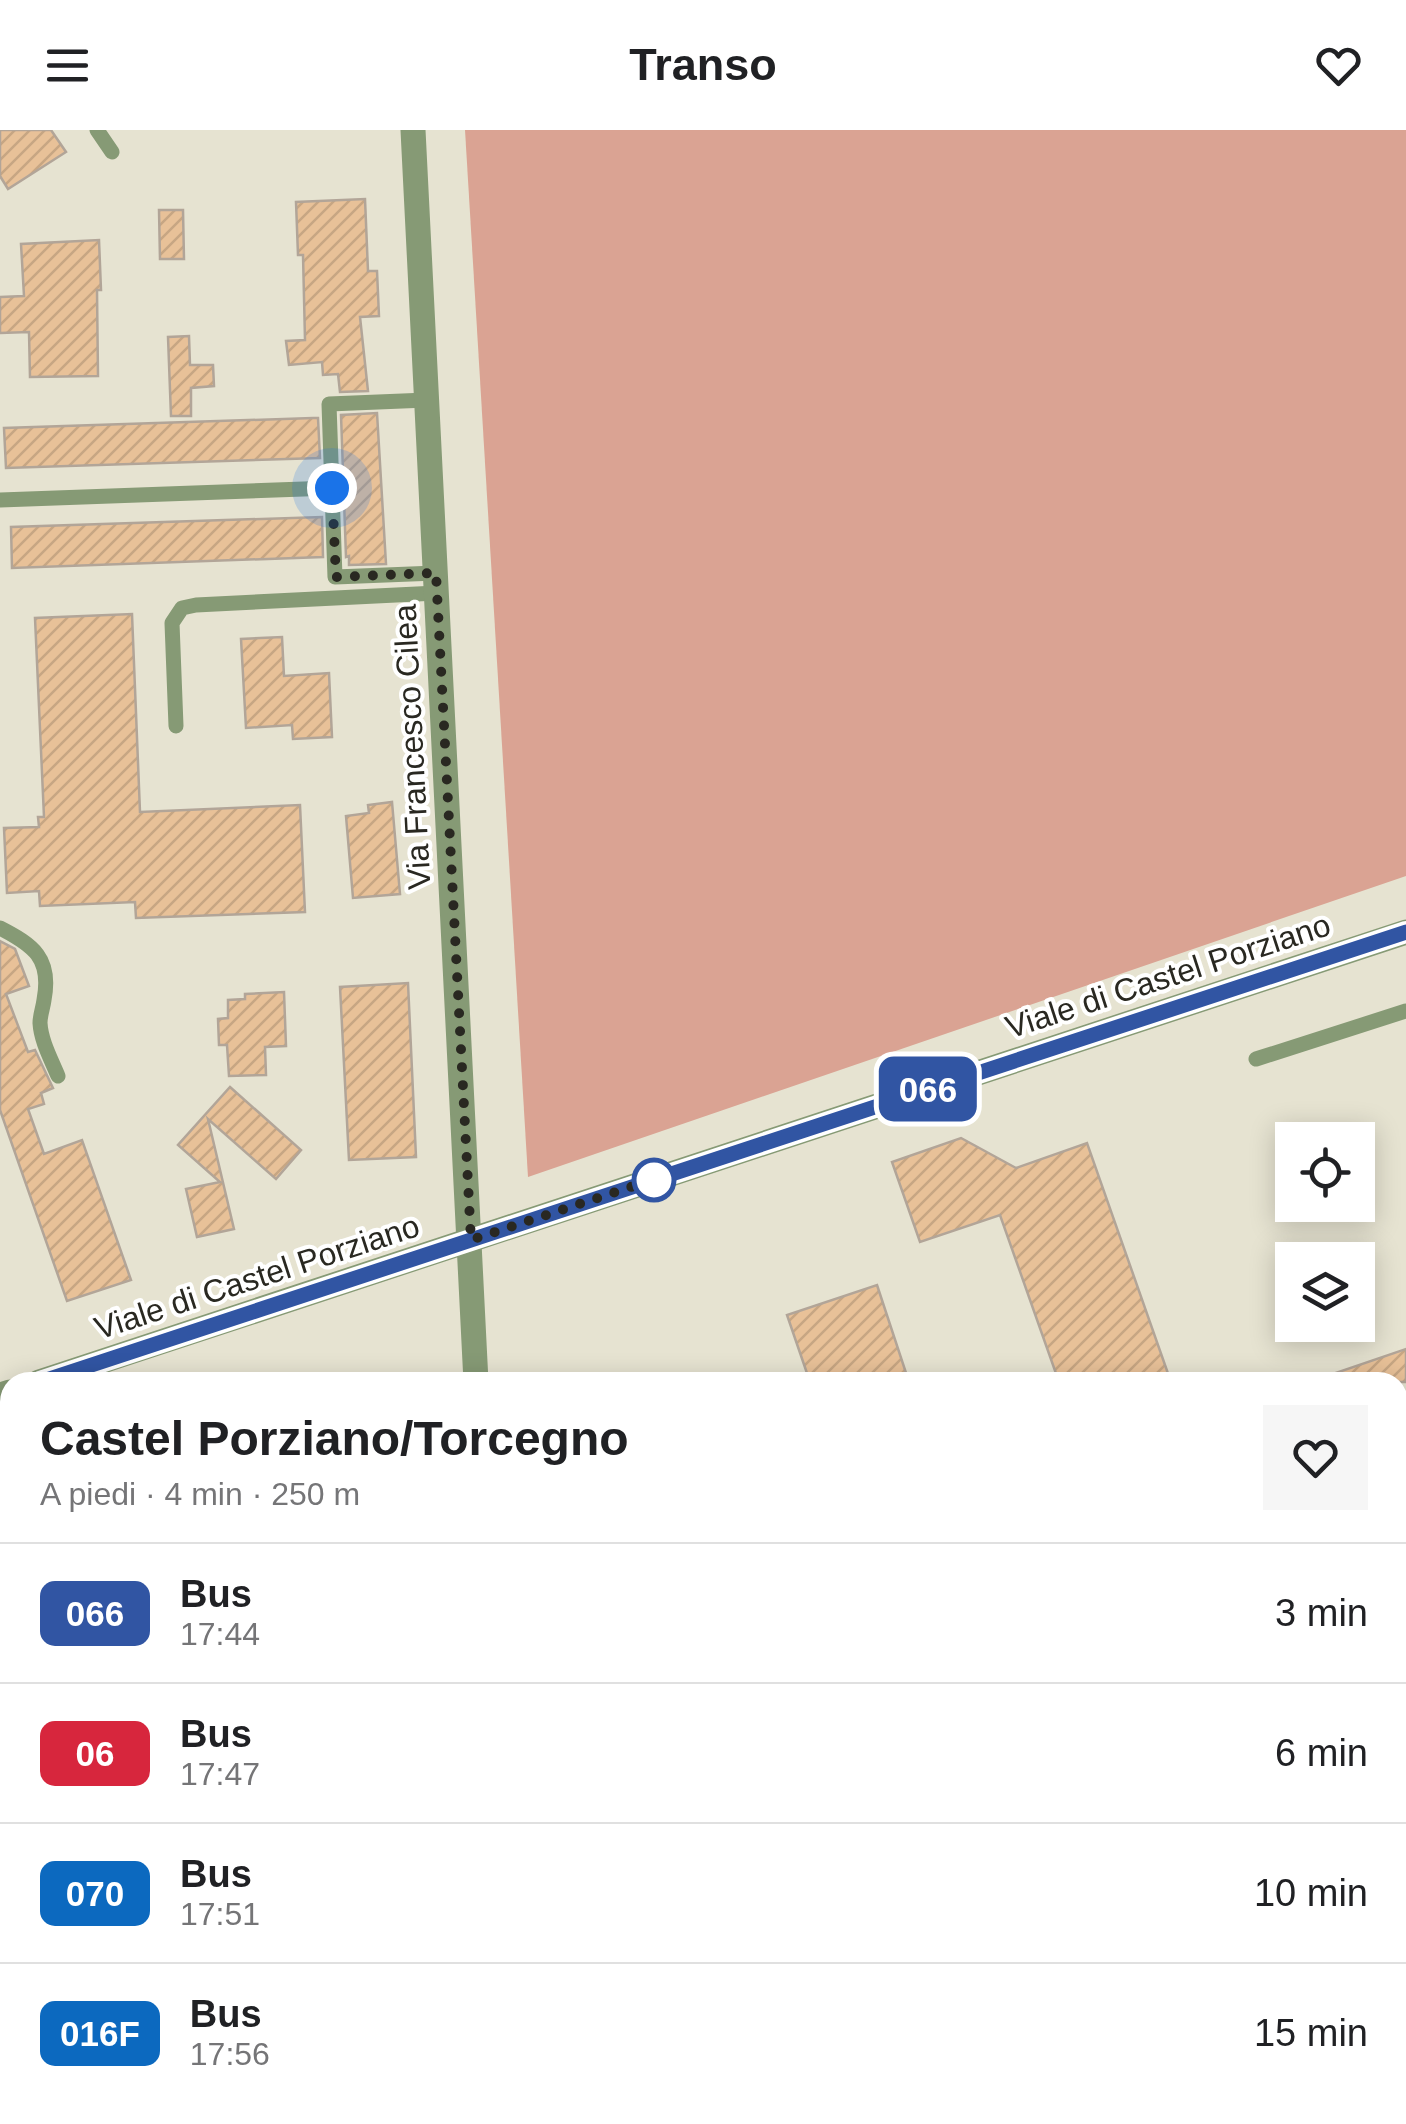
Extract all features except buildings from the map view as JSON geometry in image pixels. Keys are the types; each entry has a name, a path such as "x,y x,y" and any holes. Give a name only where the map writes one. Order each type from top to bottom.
{"street":[{"name":"Via Francesco Cilea","path":"413,130 476,1372"},
{"name":"Viale di Castel Porziano","path":"98,1372 471,1240 1406,932"}],"lane":[{"path":"98,130 112,152"},
{"path":"427,400 329,404 336,577 437,583"},
{"path":"0,500 332,488"},
{"path":"176,726 172,624 182,608 437,583"},
{"path":"0,928 28,942 40,955 46,975 40,1019 42,1037 58,1076"},
{"path":"1256,1059 1406,1010"},
{"path":"181,2124 208,2124"}],"shaded area":[{"path":"465,130 1406,130 1406,876 528,1177"}],"bus line":[{"name":"066","path":"70,1372 1406,932"}],"route":[{"path":"332,488 336,577 436,573 471,1240 658,1178 654,1180"}]}
